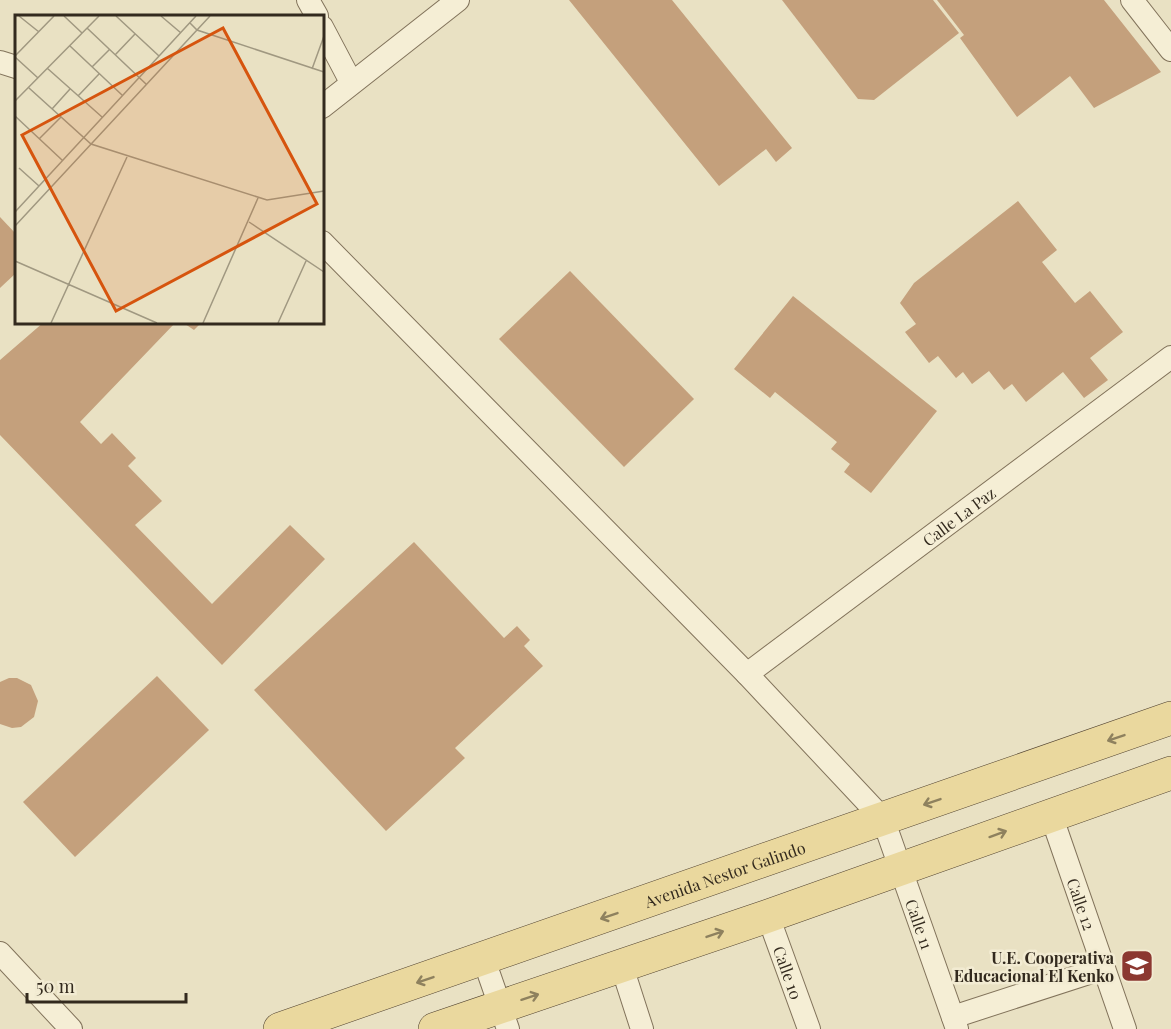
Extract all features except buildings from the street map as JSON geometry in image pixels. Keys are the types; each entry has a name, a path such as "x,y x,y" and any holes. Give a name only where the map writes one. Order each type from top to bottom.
{"main road":[{"name":"Avenida Nestor Galindo","path":"280,1029 484,960 1171,718"},
{"path":"435,1029 504,1018 622,967 901,870 1171,772"}],"street":[{"path":"308,0 316,15"},
{"path":"324,104 458,0"},
{"path":"1132,0 1171,51"},
{"path":"324,31 351,82"},
{"path":"0,62 15,67"},
{"path":"324,244 747,674 883,819"},
{"name":"Calle La Paz","path":"747,674 1171,357"},
{"name":"Calle 12","path":"1051,815 1125,1029"},
{"name":"Calle 11","path":"883,819 955,1023"},
{"name":"Calle 10","path":"768,916 809,1029"},
{"path":"0,953 71,1029"},
{"path":"484,960 504,1018"},
{"path":"622,967 642,1029"},
{"path":"955,1023 1104,968"}],"place":[{"name":"U.E. Cooperativa Educacional El Kenko","path":"1137,966"}]}
